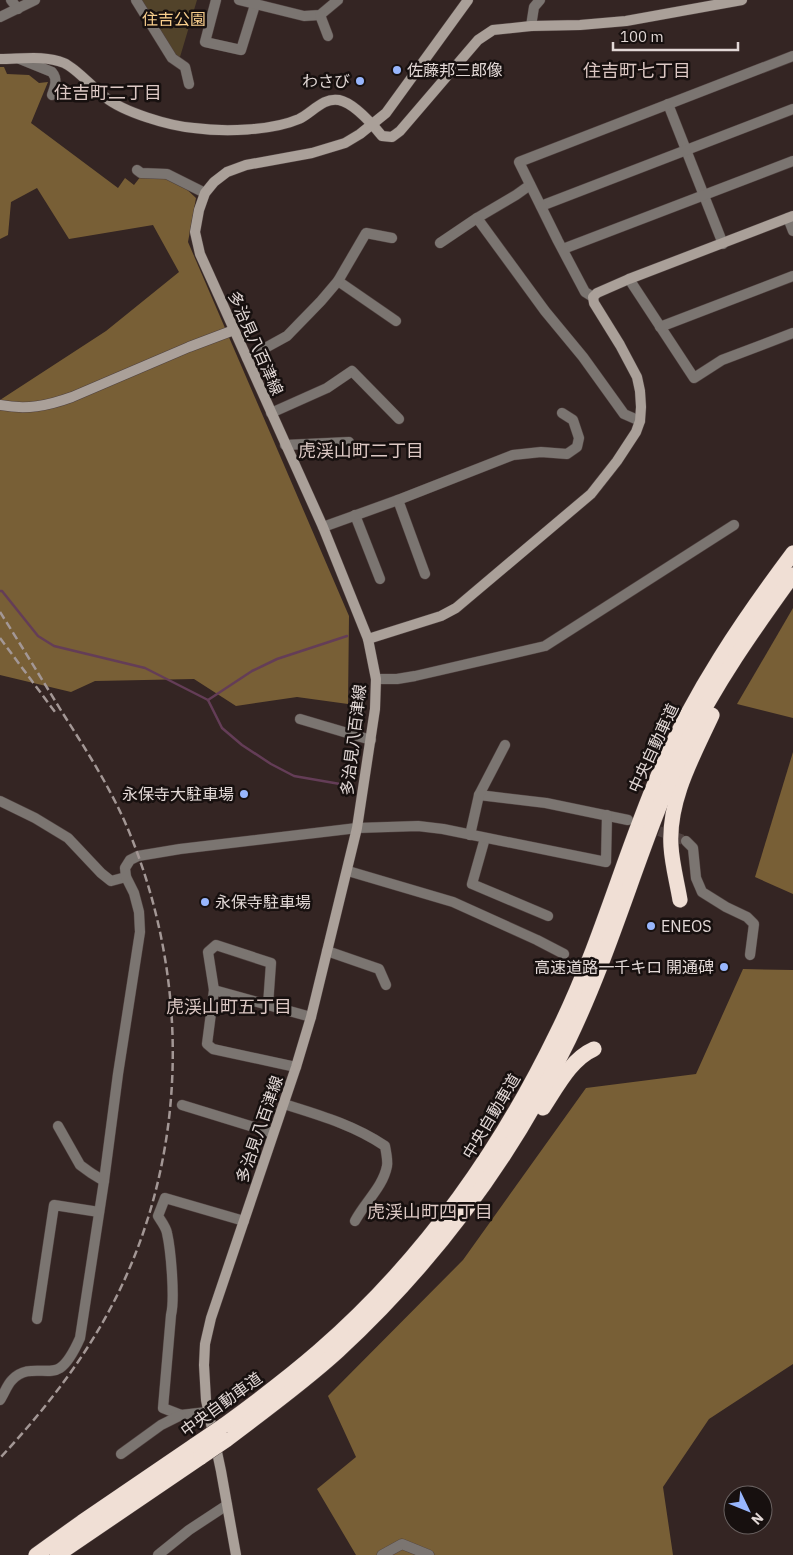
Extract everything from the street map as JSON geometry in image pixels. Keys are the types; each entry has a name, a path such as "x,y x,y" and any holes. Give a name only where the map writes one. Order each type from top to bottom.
{"highway":[{"name":"中央自動車道","path":"224,1433 307,1361 377,1295 454,1205 500,1139 539,1070 574,996 648,802 676,737 729,644 793,553"},
{"name":"中央自動車道","path":"57,1555 198,1451 310,1375 355,1334 412,1275 462,1214 513,1142 570,1037 602,962 659,808 687,742 720,681 739,651 793,575"},
{"path":"680,900 672,862 671,846 672,817 676,800 698,747 731,678 764,620 793,575"},
{"path":"462,1214 479,1197 500,1170 568,1072 584,1053 594,1049"},
{"name":"中央自動車道","path":"36,1555 82,1522 198,1451"}],"street":[{"path":"11,0 18,9"},
{"path":"0,17 35,0"},
{"path":"136,0 172,58 185,67 189,84"},
{"path":"216,0 204,42 241,50 255,5"},
{"path":"239,0 304,16 320,15 331,2"},
{"name":"多治見八百津線","path":"236,1555 221,1471 207,1412 204,1366 205,1344 211,1318 284,1104 311,1017 357,828 375,709 376,679 368,639 323,527 200,254 195,232 199,210 205,193 214,182 227,172 246,165 312,152 345,143 360,134 386,113 468,0"},
{"path":"531,26 534,7 540,0"},
{"path":"0,59 52,59 66,63 114,104 165,122 192,128 225,130 258,128 289,123 303,117 320,104 339,100 348,103 372,124 382,136 392,137 400,131 478,40 493,30 626,21 742,0"},
{"path":"320,15 328,36"},
{"path":"368,639 441,616 456,608 590,494 617,461 633,437 640,421 640,391 636,377 620,345 594,303 593,297 585,292 519,162 793,56"},
{"path":"20,58 55,75 55,86 52,95"},
{"path":"668,104 722,244"},
{"path":"540,206 793,109"},
{"path":"563,249 793,161"},
{"path":"137,170 167,174 205,193"},
{"path":"440,243 530,185"},
{"path":"593,297 597,293 629,279 790,217 793,231"},
{"path":"477,218 624,414 640,421"},
{"path":"246,358 287,336 321,301 338,282 366,233 392,238"},
{"path":"660,327 793,276"},
{"path":"629,279 694,378 722,360 793,333"},
{"path":"338,282 396,321"},
{"path":"0,405 17,408 36,407 54,403 234,330"},
{"path":"271,413 327,388 352,371 399,419"},
{"path":"323,527 513,455 541,452 567,454 577,447 579,438 573,420 562,413"},
{"path":"285,445 349,442"},
{"path":"398,500 425,574"},
{"path":"355,515 380,579"},
{"path":"376,679 397,679 415,676 545,646 734,525"},
{"path":"300,719 371,740"},
{"path":"470,835 478,795 505,745"},
{"path":"478,795 546,803 628,820"},
{"path":"0,801 35,818 68,838 111,881 126,877"},
{"path":"0,1400 12,1379 24,1372 38,1369 52,1371 61,1368 76,1349 80,1338 140,932 139,912 134,893 126,877 125,868 130,860 138,856 180,849 357,828 418,826 443,829 606,862 607,815"},
{"path":"485,838 472,884 548,916"},
{"path":"686,841 693,848 696,878 702,892 747,917 754,924 750,955"},
{"path":"348,870 453,902 564,954"},
{"path":"268,1005 271,963 216,945 208,952 214,990 207,1044 213,1049 296,1067"},
{"path":"327,951 379,969 386,985"},
{"path":"214,990 311,1017"},
{"path":"284,1104 334,1120 368,1134 385,1146 387,1164 378,1188 361,1208 355,1221"},
{"path":"182,1105 273,1133"},
{"path":"58,1126 80,1164 104,1180"},
{"path":"181,1415 163,1408 170,1316 173,1307 167,1231 158,1216 164,1198 244,1221"},
{"path":"36,1318 54,1205 99,1212"},
{"path":"121,1454 161,1425 181,1415 207,1412"},
{"path":"158,1555 189,1530 227,1506"},
{"path":"382,1555 402,1544 429,1555"}],"green space":[{"name":"住吉公園","path":"141,0 197,0 180,57 170,49 165,37"}],"shaded area":[{"path":"0,67 4,67 7,74 29,75 39,83 48,82 31,123 118,188 125,178 134,185 141,176 167,177 182,185 196,198 188,242 349,616 348,704 297,697 236,706 194,679 95,681 71,692 0,675 0,400 106,331 179,272 153,225 69,239 37,188 11,202 8,235 0,239"},
{"path":"793,608 793,718 737,704"},
{"path":"793,752 793,894 755,877"},
{"path":"743,969 793,970 793,1364 709,1419 663,1487 673,1555 356,1555 317,1489 356,1457 328,1396 463,1260 586,1088 696,1074"}],"waterway":[{"path":"0,591 2,591 38,636 54,646 145,668 208,700 222,728 242,745 271,764 294,776 340,784"},
{"path":"208,700 252,671 277,659 347,636"}],"tunnel":[{"path":"645,826 686,841"}],"railway":[{"path":"0,612 100,774 125,822 151,897 165,956 172,1017 172,1078 166,1138 154,1197 135,1255 109,1311 86,1351 45,1406 0,1458"},
{"path":"0,638 55,712"}],"place":[{"name":"佐藤邦三郎像","path":"397,70"},
{"name":"わさび","path":"360,81"},
{"name":"永保寺大駐車場","path":"244,794"},
{"name":"永保寺駐車場","path":"205,902"},
{"name":"ENEOS","path":"651,926"},
{"name":"高速道路一千キロ 開通碑","path":"724,967"}],"district":[{"name":"住吉町七丁目","path":"637,71"},
{"name":"住吉町二丁目","path":"108,93"},
{"name":"虎渓山町二丁目","path":"361,451"},
{"name":"虎渓山町五丁目","path":"229,1007"},
{"name":"虎渓山町四丁目","path":"430,1212"}]}
